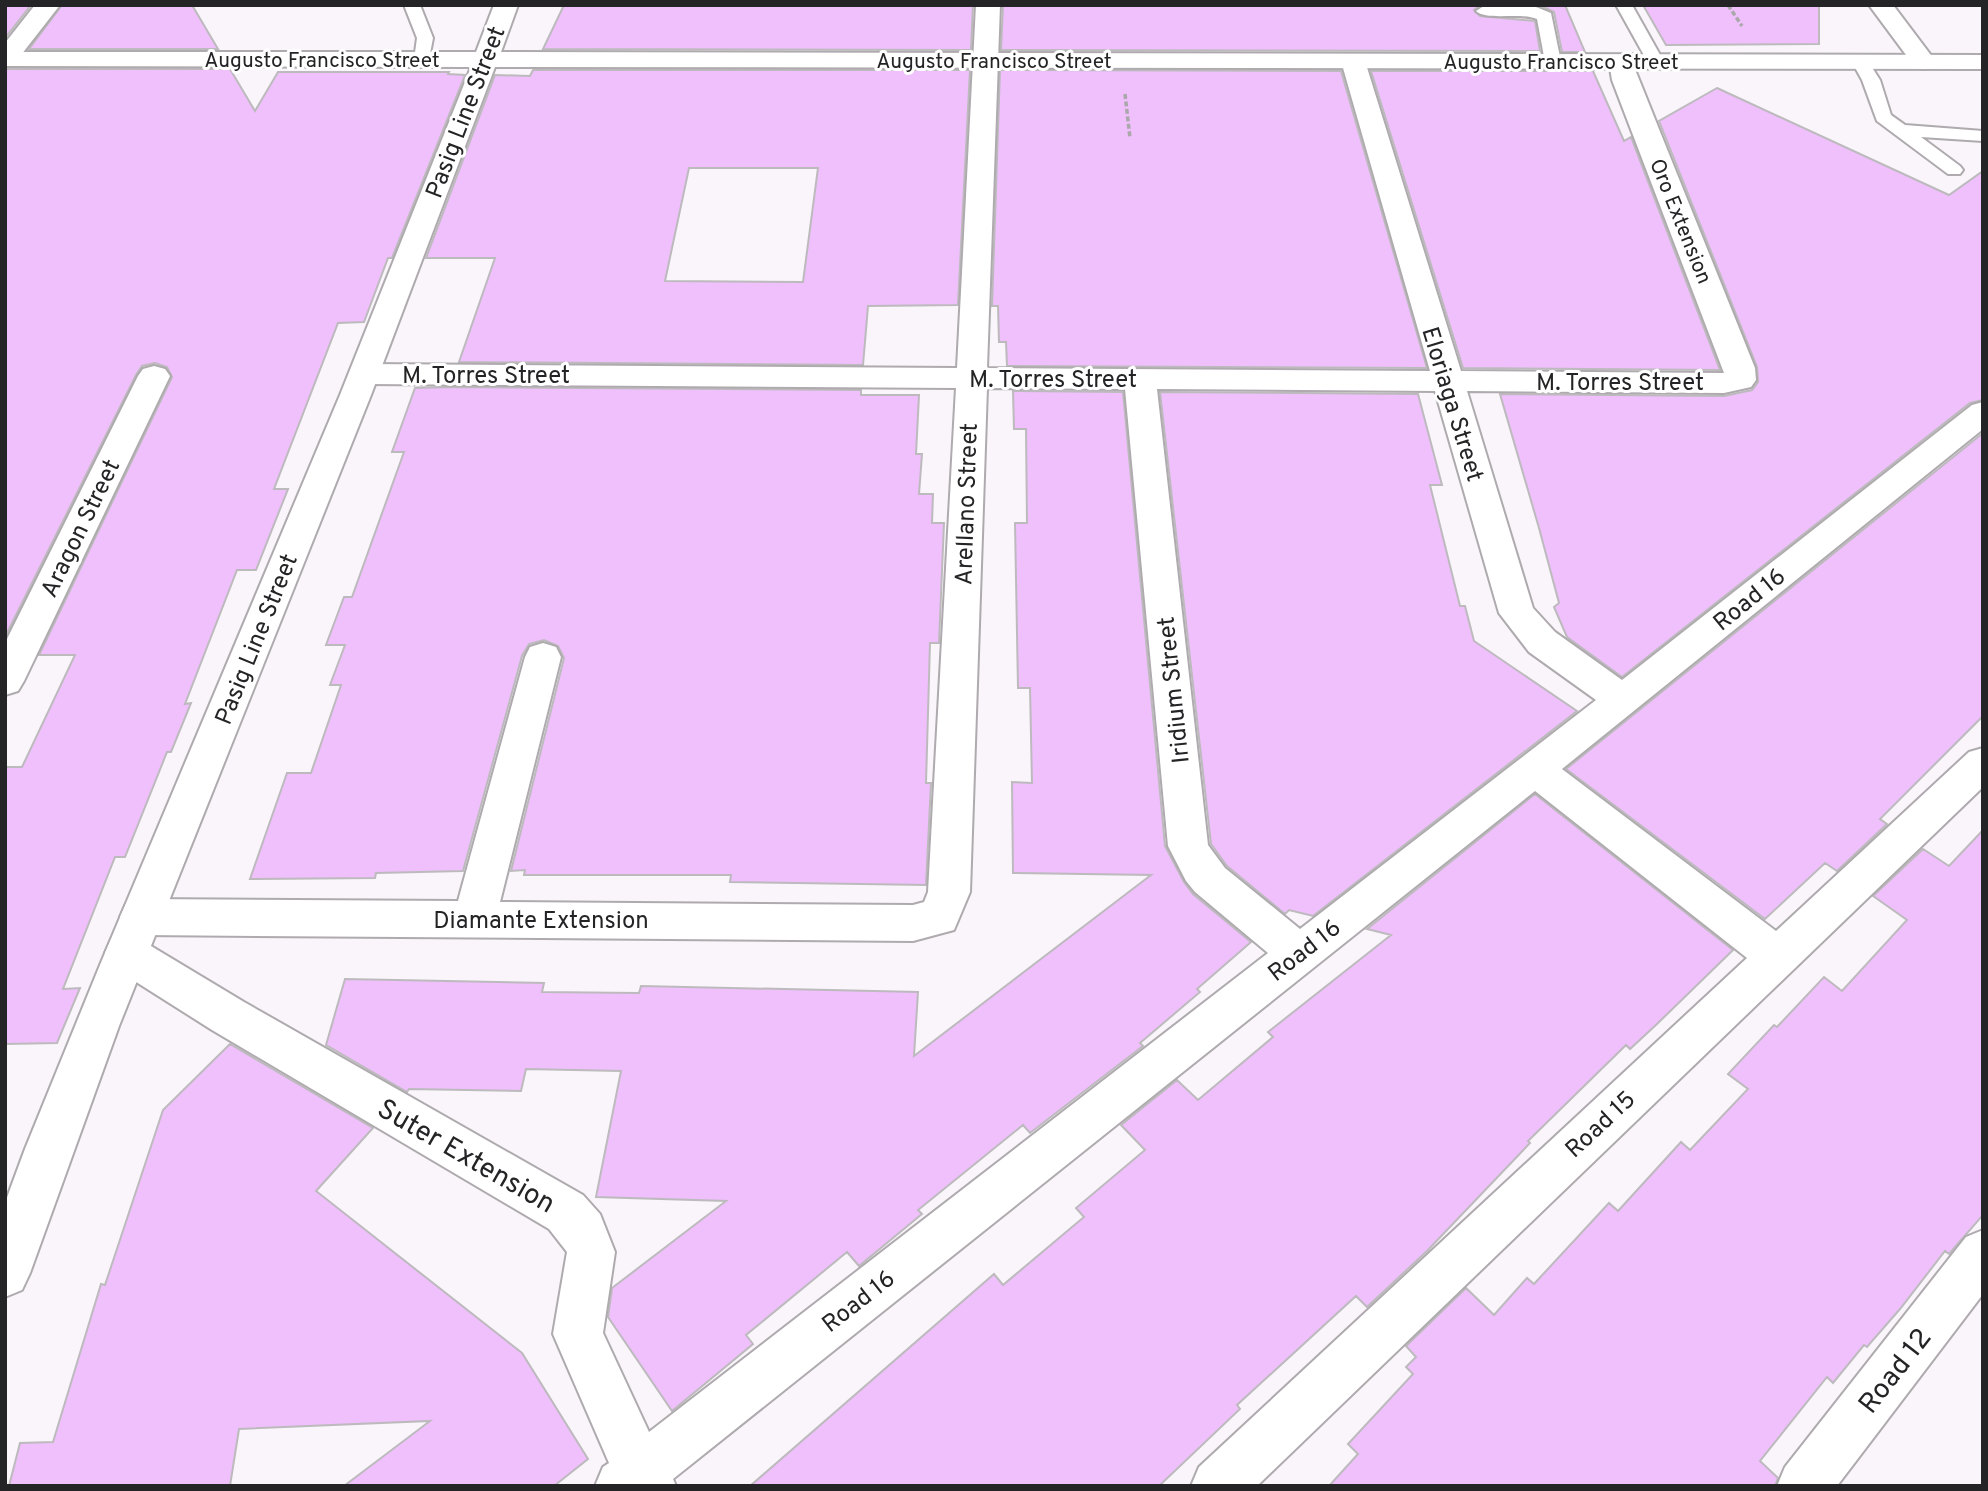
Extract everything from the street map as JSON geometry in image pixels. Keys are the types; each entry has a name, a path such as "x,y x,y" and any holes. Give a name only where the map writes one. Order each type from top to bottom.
{"street":[{"path":"5,59 48,5"},
{"name":"Pasig Line Street","path":"5,1273 25,1212 134,935 365,374 506,5"},
{"name":"Arellano Street","path":"939,917 949,892 988,5"},
{"path":"1881,5 1924,62"},
{"name":"Augusto Francisco Street","path":"5,59 1983,62"},
{"name":"Eloriaga Street","path":"1353,61 1517,613 1542,642 1623,700"},
{"name":"Oro Extension","path":"1621,62 1630,92 1740,368 1740,380"},
{"name":"M. Torres Street","path":"365,374 1724,383 1740,380"},
{"name":"Aragon Street","path":"5,681 154,376"},
{"name":"Iridium Street","path":"1140,379 1188,846 1200,869 1210,880 1300,954"},
{"name":"Road 16","path":"637,1481 1983,412"},
{"path":"474,920 543,657"},
{"name":"Road 15","path":"1218,1486 1983,763"},
{"path":"1534,769 1778,957"},
{"name":"Diamante Extension","path":"134,935 474,920 913,923 939,917"},
{"name":"Suter Extension","path":"134,935 228,1016 566,1212 583,1231 591,1252 578,1334 637,1481"},
{"name":"Road 12","path":"1804,1486 1983,1254"}],"lane":[{"path":"412,5 425,38 422,60"},
{"path":"1624,5 1656,62"},
{"path":"1484,11 1527,9 1545,16 1553,62"},
{"path":"1860,62 1871,80 1883,117 1954,170"},
{"path":"1900,130 1983,136"}],"path":[{"path":"1121,61 1130,138"}],"building":[{"path":"5,5 31,5 5,38"},
{"path":"62,5 192,5 218,49 29,49"},
{"path":"564,5 973,5 971,50 543,49"},
{"path":"1003,5 1480,5 1474,10 1480,16 1535,21 1540,51 1001,50"},
{"path":"1539,5 1565,5 1585,52 1562,52 1554,12"},
{"path":"1643,5 1819,5 1819,44 1666,45"},
{"path":"5,69 230,69 255,111 278,72 449,72 448,74 465,75 364,322 338,323 274,489 288,489 256,570 237,570 185,704 191,703 171,752 167,752 125,857 115,857 63,989 80,988 57,1043 5,1044 5,767 22,767 75,655 39,655 172,377 167,367 155,363 142,366 136,375 5,637"},
{"path":"533,70 970,70 958,305 868,306 863,365 459,362 495,258 426,258 495,75 530,76","holes":["689,168 818,168 803,282 665,281"]},
{"path":"1000,70 1341,71 1427,368 1007,366 1006,342 999,342 998,306 992,306"},
{"path":"1371,71 1593,71 1624,141 1631,137 1720,370 1463,368"},
{"path":"1717,88 1949,195 1983,171 1983,400 1970,403 1622,677 1567,637 1554,607 1559,603 1500,394 1724,396 1752,390 1758,382 1757,367 1659,121"},
{"path":"415,388 861,390 861,395 919,395 916,454 922,454 919,494 933,494 932,523 944,523 939,643 930,643 926,783 931,783 926,885 730,882 731,875 524,875 525,870 511,871 564,658 558,646 544,640 529,644 522,656 463,871 376,873 375,878 250,879 287,773 311,773 341,685 330,685 345,645 326,645 344,597 352,597 404,452 392,452"},
{"path":"1013,391 1123,392 1165,846 1193,894 1251,942 1197,989 1200,992 1140,1043 1143,1046 1030,1133 1023,1125 918,1210 922,1214 859,1266 847,1252 746,1335 753,1344 672,1411 608,1317 612,1288 726,1201 596,1197 621,1071 526,1069 521,1091 409,1089 407,1092 326,1045 345,979 544,983 542,992 639,993 641,986 918,992 914,1056 1151,875 1013,873 1012,782 1032,783 1030,688 1018,688 1015,523 1027,523 1026,429 1014,429"},
{"path":"1160,392 1418,394 1442,485 1430,485 1460,606 1465,606 1474,641 1577,711 1313,916 1289,910 1285,914 1227,866 1211,844"},
{"path":"1983,433 1983,716 1880,819 1887,824 1837,871 1825,863 1765,919 1566,769"},
{"path":"1535,794 1733,950 1630,1049 1626,1045 1528,1141 1530,1143 1427,1251 1367,1307 1356,1296 1237,1405 1240,1409 1159,1486 750,1486 994,1274 1003,1285 1084,1217 1076,1208 1145,1150 1121,1125 1177,1080 1198,1100 1273,1037 1268,1032 1391,935 1367,929"},
{"path":"1983,830 1983,1215 1949,1254 1945,1251 1900,1309 1867,1347 1864,1345 1833,1383 1827,1377 1760,1461 1778,1478 1775,1486 1329,1486 1358,1454 1348,1444 1413,1374 1406,1367 1416,1357 1406,1346 1466,1288 1494,1315 1527,1278 1534,1284 1609,1203 1618,1211 1681,1142 1690,1150 1748,1089 1728,1074 1774,1025 1777,1027 1824,977 1842,991 1907,920 1873,896 1923,849 1949,866"},
{"path":"230,1044 373,1128 316,1191 522,1353 588,1459 554,1486 344,1486 430,1421 239,1429 230,1486 9,1486 20,1443 53,1442 101,1284 105,1285 163,1110"}]}
